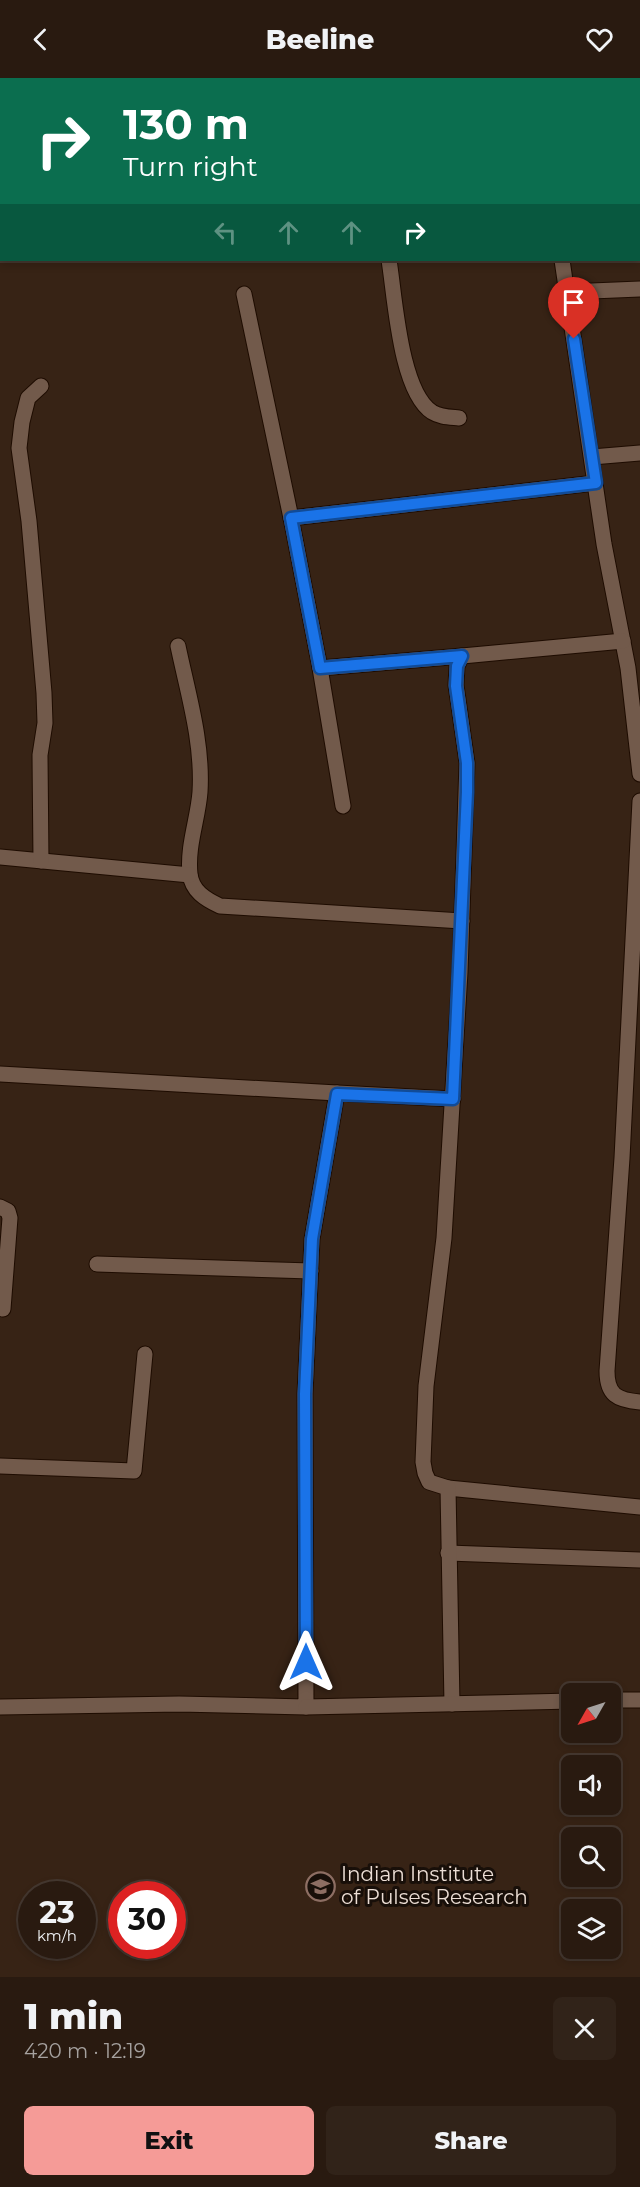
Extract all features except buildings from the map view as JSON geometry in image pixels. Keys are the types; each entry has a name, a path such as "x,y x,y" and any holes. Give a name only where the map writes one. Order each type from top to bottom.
{"street":[{"path":"389,261 405,364 411,385 420,401 432,412 445,417 459,418"},
{"path":"562,261 604,544 628,668 640,774"},
{"path":"567,292 640,289"},
{"path":"244,294 291,518 320,668 343,806"},
{"path":"41,386 28,398 19,448 29,521 44,693 45,723 40,755 41,861"},
{"path":"592,457 640,453"},
{"path":"291,518 596,483"},
{"path":"320,668 623,641"},
{"path":"178,646 197,729 200,790 190,847 190,875 196,890 220,906 462,921"},
{"path":"462,656 457,666 456,686 467,763 462,921 444,1238 426,1386 423,1461 425,1473 429,1482 448,1488 640,1507"},
{"path":"640,801 622,1158 607,1371 610,1390 616,1396 627,1401 640,1402"},
{"path":"0,857 190,875"},
{"path":"0,1074 453,1099"},
{"path":"306,1707 305,1394 310,1271 312,1239 337,1094"},
{"path":"0,1207 8,1211 10,1218 3,1309"},
{"path":"97,1264 310,1271"},
{"path":"0,1466 134,1471 145,1354"},
{"path":"448,1488 452,1704"},
{"path":"448,1553 640,1560"},
{"path":"621,1700 640,1700"},
{"path":"0,1707 179,1704 306,1707 561,1701"}],"place":[{"name":"Indian Institute of Pulses Research","path":"320,1886"}],"route":[{"path":"306,1662 305,1394 312,1239 337,1094 453,1099 467,763 456,686 457,666 462,656 320,668 291,518 596,483 574,339"}]}
